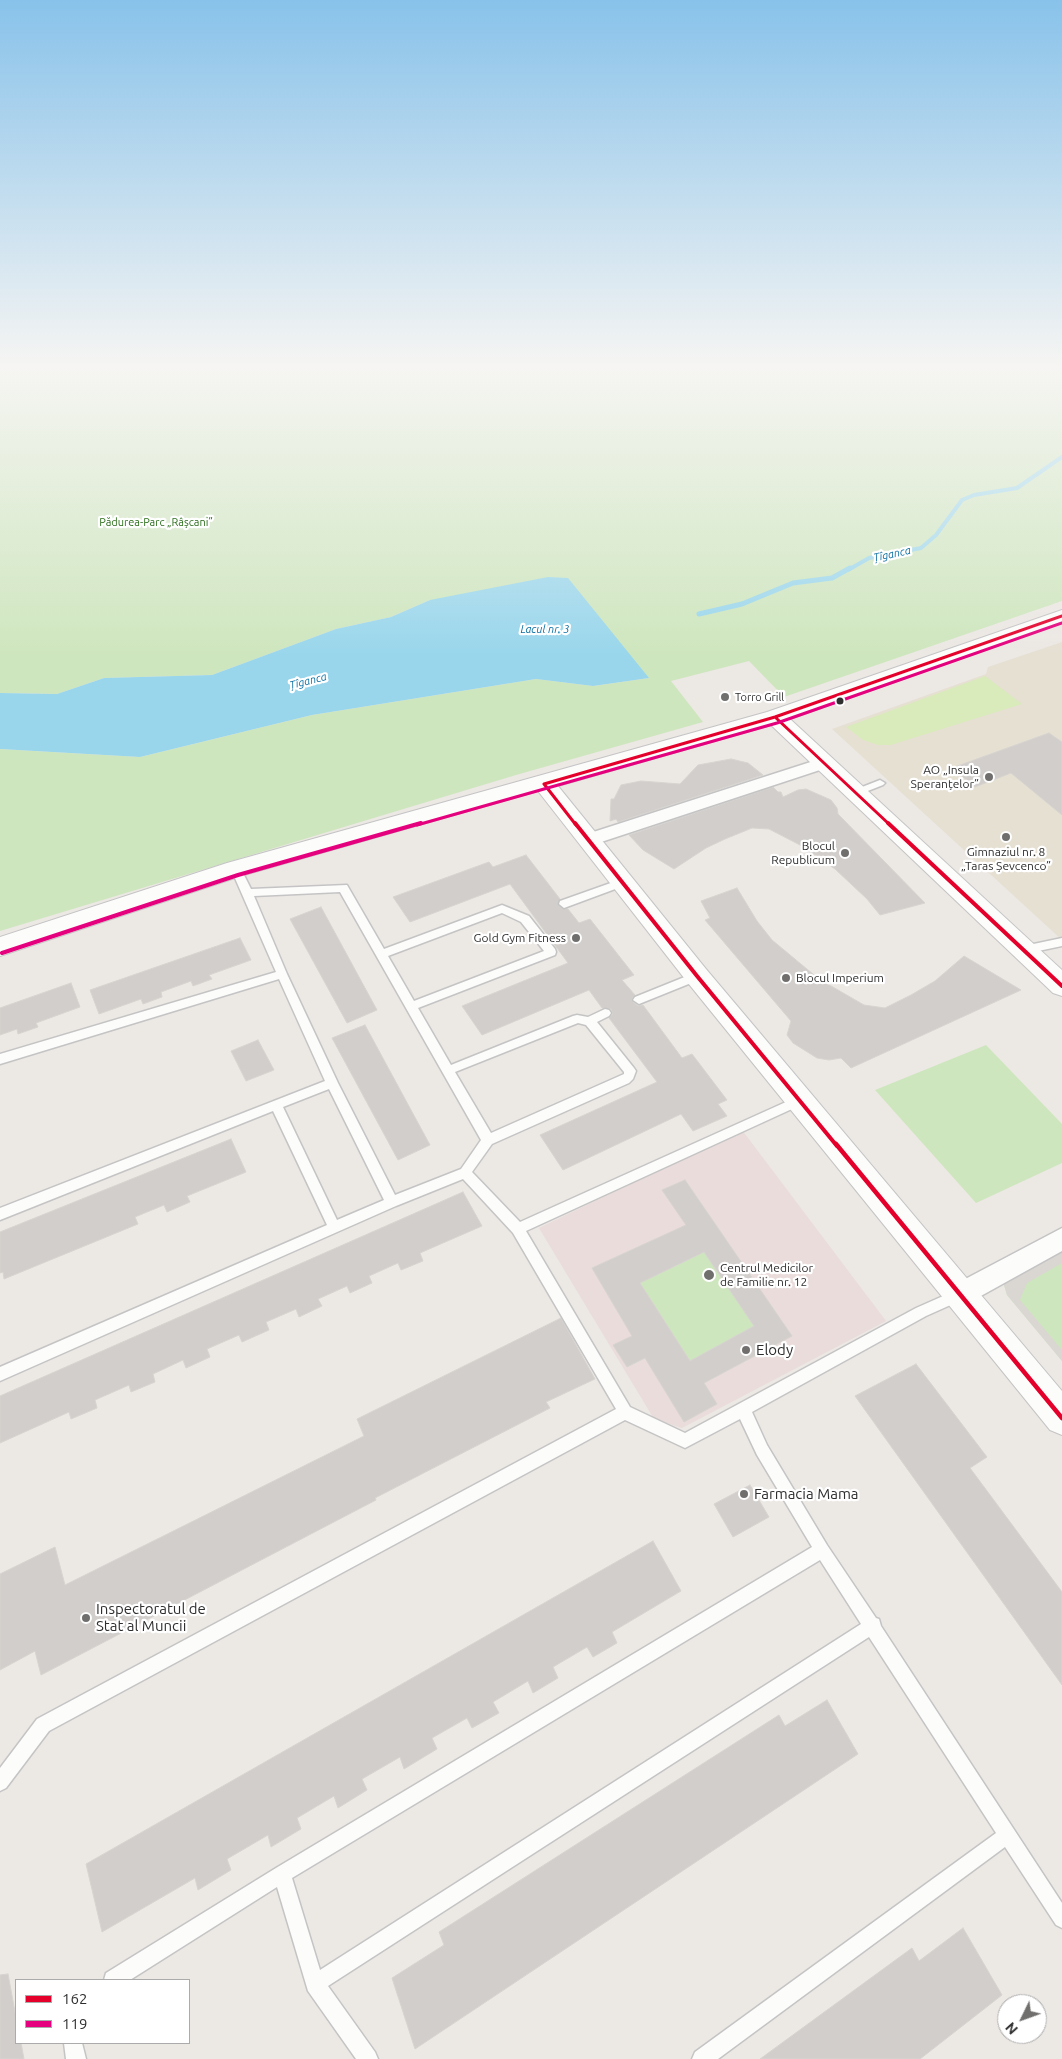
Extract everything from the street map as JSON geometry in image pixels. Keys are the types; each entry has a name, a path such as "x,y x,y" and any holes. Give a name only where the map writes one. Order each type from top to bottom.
{"main road":[{"path":"0,947 236,869 544,784 775,717 1062,616"},
{"path":"775,717 1062,986"},
{"path":"544,784 697,976 1062,1418"}],"street":[{"path":"588,840 823,763"},
{"path":"961,1294 1062,1239"}],"lane":[{"path":"854,793 880,783"},
{"path":"236,869 332,1083 392,1202"},
{"path":"564,904 622,883"},
{"path":"248,893 343,888 488,1140"},
{"path":"382,954 502,909 529,917 551,952 412,1006"},
{"path":"1024,950 1062,942"},
{"path":"0,1058 282,974"},
{"path":"639,1000 697,976"},
{"path":"449,1070 567,1021 577,1019 589,1021 605,1013"},
{"path":"0,1374 334,1227 465,1173 488,1140 625,1080 629,1076 630,1071 589,1021"},
{"path":"0,1214 332,1083"},
{"path":"518,1228 801,1100"},
{"path":"276,1104 334,1227"},
{"path":"465,1173 518,1228 624,1412 685,1442 743,1409 961,1294"},
{"path":"743,1409 762,1450 822,1550 873,1625 1062,1919"},
{"path":"0,1782 42,1725 624,1412"},
{"path":"115,1979 282,1874 822,1550"},
{"path":"315,1984 873,1625"},
{"path":"702,2059 1007,1835"},
{"path":"282,1874 315,1984 368,2059"},
{"path":"73,2044 76,2059"}],"shaded area":[{"name":"Gimnaziul nr. 8 „Taras Șevcenco”","path":"1062,642 1062,940 832,729 986,674 988,667"},
{"name":"Centrul Medicilor de Familie nr. 12","path":"742,1130 886,1321 682,1428 654,1419 539,1228"},
{"path":"1062,1249 1062,1263 1027,1283 1020,1300 1062,1350 1062,1361 1007,1295 1004,1285 1005,1282"}],"green space":[{"name":"Pădurea-Parc „Râșcani”","path":"0,463 1062,463 1062,601 784,697 749,661 671,681 703,722 516,775 0,931 0,749 140,757 312,715 536,679 593,686 649,678 430,600 391,617 336,629 212,675 104,678 57,694 0,693"},
{"path":"985,676 1022,704 891,745 878,745 863,740 846,727"},
{"path":"986,1045 1062,1124 1062,1163 976,1203 875,1090"},
{"path":"1062,1249 1062,1361 1007,1295 1004,1285"},
{"path":"704,1252 754,1326 690,1361 640,1283"}],"water":[{"name":"Lacul nr. 3","path":"548,577 568,578 649,678 593,686 536,679 312,715 140,757 0,749 0,693 57,694 104,678 212,675 336,629 391,617 430,600"}],"building":[{"path":"1049,733 1062,742 1062,815 1011,773 975,787 952,768"},
{"path":"731,759 748,763 763,775 618,822 616,819 610,821 611,799 614,799 621,785 641,781 680,784 698,765"},
{"name":"Blocul Republicum","path":"773,787 778,792 781,792 783,797 798,790 806,789 831,800 837,808 838,814 925,903 880,915 867,899 835,869 800,845 769,829 752,828 725,839 706,848 674,869 643,850 629,835"},
{"path":"526,855 560,899 558,905 563,909 568,909 579,923 590,919 634,975 622,980 635,995 631,1000 638,1006 643,1005 682,1058 692,1054 727,1100 718,1104 727,1116 693,1131 681,1114 563,1170 540,1135 657,1082 609,1018 613,1014 611,1009 602,1008 589,990 482,1035 462,1006 568,963 510,884 410,922 393,897 489,862 493,867"},
{"name":"Blocul Imperium","path":"737,888 757,921 772,940 819,979 864,1005 885,1008 935,981 964,956 1021,990 851,1068 841,1058 829,1060 817,1058 793,1043 787,1035 791,1021 705,920 710,918 701,901"},
{"path":"321,907 377,1010 347,1023 290,919"},
{"path":"240,938 251,960 209,975 212,979 193,986 191,981 161,992 162,997 143,1004 141,999 99,1014 90,990"},
{"path":"71,983 80,1007 36,1023 38,1027 18,1034 17,1029 0,1035 0,1008"},
{"path":"365,1025 430,1145 398,1160 332,1038"},
{"path":"258,1040 274,1070 246,1081 231,1051"},
{"path":"231,1139 246,1172 187,1196 190,1202 167,1212 164,1205 135,1217 138,1224 4,1279 3,1272 0,1273 0,1232"},
{"path":"685,1180 792,1336 704,1383 717,1404 684,1422 645,1358 627,1367 613,1345 632,1336 592,1268 686,1225 662,1190","holes":["704,1252 754,1326 690,1361 640,1283"]},
{"path":"463,1192 482,1226 420,1253 423,1261 401,1270 398,1263 369,1276 372,1283 350,1293 347,1286 318,1299 322,1306 299,1317 296,1309 266,1322 269,1330 242,1342 239,1335 207,1349 210,1357 186,1368 183,1360 153,1374 155,1382 131,1392 129,1385 95,1400 97,1408 71,1419 69,1412 0,1443 0,1396"},
{"path":"561,1318 595,1379 546,1402 550,1408 375,1498 376,1500 41,1675 35,1651 0,1670 0,1574 55,1547 65,1585 364,1436 357,1419"},
{"path":"916,1364 987,1457 970,1468 1062,1592 1062,1685 855,1396"},
{"path":"750,1485 769,1517 733,1537 714,1504"},
{"path":"653,1541 681,1591 612,1632 617,1643 593,1657 587,1647 553,1667 558,1678 533,1693 528,1681 493,1702 499,1713 472,1728 467,1718 432,1738 437,1749 404,1769 400,1757 362,1779 367,1790 338,1808 334,1796 297,1818 301,1829 271,1847 268,1835 227,1859 231,1870 198,1890 195,1878 102,1932 86,1864"},
{"path":"827,1700 858,1754 415,2049 392,1978 444,1945 439,1932 779,1715 785,1726"},
{"path":"963,1928 1001,1994 997,1994 997,1999 920,2059 760,2059 912,1948 919,1961"},
{"path":"8,1974 15,2012 15,2044 21,2044 24,2059 0,2059 0,1975"}],"waterway":[{"name":"Țîganca","path":"848,570 869,558 921,548 936,535 962,500 974,495 1017,488 1053,463"},
{"name":"Țîganca","path":"699,614 742,604 793,583 832,578 850,568"}],"transit line":[{"name":"162","path":"1062,616 775,717 544,784 697,976 1062,1418"},
{"name":"119","path":"2,953 238,875 777,723 1062,623"},
{"name":"162","path":"775,717 1062,986"}],"place":[{"name":"Torro Grill","path":"725,697"},
{"name":"AO „Insula Speranțelor”","path":"989,777"},
{"name":"Gimnaziul nr. 8 „Taras Șevcenco”","path":"1006,837"},
{"name":"Blocul Republicum","path":"845,853"},
{"name":"Gold Gym Fitness","path":"576,938"},
{"name":"Blocul Imperium","path":"786,978"},
{"name":"Centrul Medicilor de Familie nr. 12","path":"709,1275"},
{"name":"Elody","path":"746,1350"},
{"name":"Farmacia Mama","path":"744,1494"},
{"name":"Inspectoratul de Stat al Muncii","path":"86,1618"}]}
